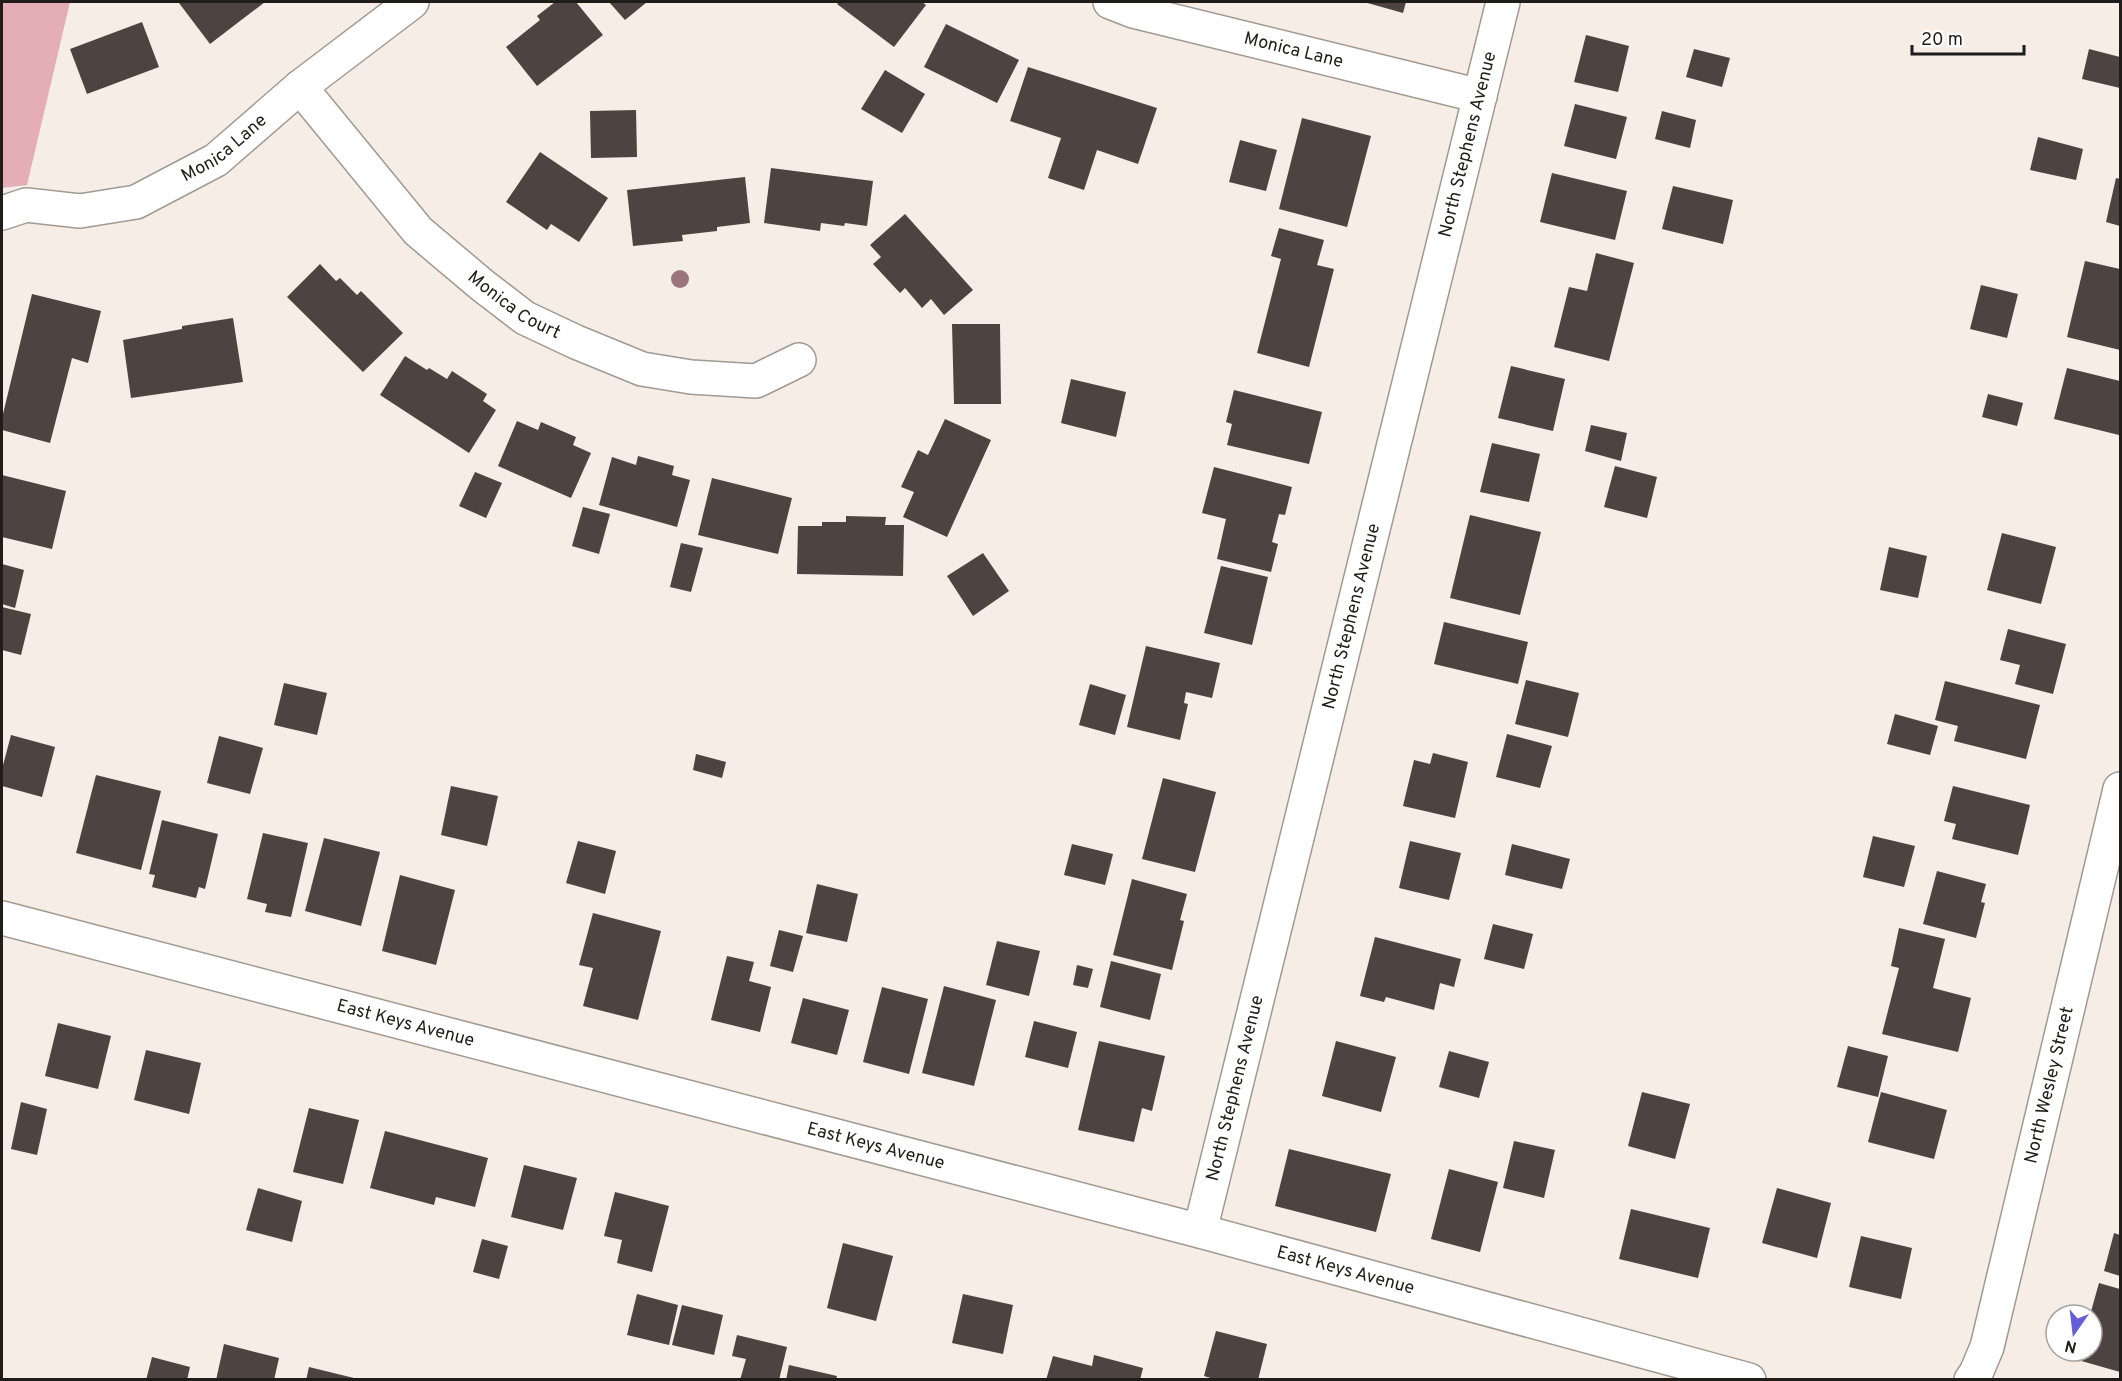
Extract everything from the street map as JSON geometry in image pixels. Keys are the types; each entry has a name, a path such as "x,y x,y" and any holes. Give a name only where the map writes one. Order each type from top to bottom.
{"street":[{"name":"Monica Lane","path":"2,213 26,206 80,210 136,202 216,160 300,87 412,2"},
{"name":"Monica Lane","path":"1110,2 1133,11 1480,96"},
{"name":"North Stephens Avenue","path":"1200,1231 1503,2"},
{"name":"Monica Court","path":"300,87 418,231 525,318 642,369 691,377 756,381 799,360"},
{"name":"North Wesley Street","path":"1971,1380 1987,1347 2121,789"},
{"name":"East Keys Avenue","path":"2,918 1200,1231 1749,1380"}],"shaded area":[{"path":"2,2 70,2 27,185 2,188"}],"building":[{"path":"265,2 210,44 179,3"},
{"path":"555,2 576,2 603,35 537,86 506,47 540,20 537,16"},
{"path":"609,2 647,2 625,20"},
{"path":"839,2 922,2 926,5 894,47 837,4"},
{"path":"1364,2 1406,2 1403,13"},
{"path":"142,22 159,67 87,94 70,49"},
{"path":"946,24 1019,60 997,103 924,67"},
{"path":"1586,35 1629,46 1618,92 1574,82"},
{"path":"1694,49 1730,58 1722,87 1686,77"},
{"path":"2089,49 2120,57 2120,88 2082,79"},
{"path":"1028,67 1157,108 1138,164 1097,150 1084,190 1048,178 1061,138 1010,121"},
{"path":"885,70 925,94 902,133 861,109"},
{"path":"1575,104 1627,117 1616,159 1564,146"},
{"path":"636,110 637,157 591,158 590,111"},
{"path":"1662,111 1696,120 1690,148 1655,139"},
{"path":"1302,118 1371,136 1347,227 1279,209"},
{"path":"2038,137 2083,149 2076,180 2030,170"},
{"path":"1240,140 1277,150 1266,191 1229,182"},
{"path":"540,152 608,198 579,242 551,224 547,230 506,202"},
{"path":"771,168 873,181 867,226 821,223 820,231 764,223"},
{"path":"1552,173 1627,191 1615,240 1540,222"},
{"path":"745,177 750,223 717,227 717,231 682,235 683,241 633,246 627,190"},
{"path":"2116,178 2120,179 2120,226 2106,222"},
{"path":"1673,186 1733,200 1723,244 1662,229"},
{"path":"905,214 973,290 944,315 931,299 922,308 905,288 900,293 873,264 881,257 870,245"},
{"path":"1279,228 1324,240 1317,265 1334,269 1309,367 1257,353 1281,259 1271,256"},
{"path":"1596,253 1634,263 1609,361 1554,347 1569,287 1587,291"},
{"path":"2085,261 2120,269 2120,350 2067,337"},
{"path":"320,264 336,281 340,278 357,295 361,291 403,333 363,372 287,297"},
{"path":"1981,285 2018,294 2007,338 1970,329"},
{"path":"32,294 101,311 88,363 72,358 50,443 2,430 2,418"},
{"path":"233,318 243,382 131,398 123,340 182,329 182,326"},
{"path":"952,324 1000,324 1001,404 954,404"},
{"path":"405,356 447,379 452,371 487,394 483,401 496,410 469,453 380,395"},
{"path":"1511,366 1565,379 1553,431 1498,418"},
{"path":"2067,368 2120,381 2119,435 2054,419"},
{"path":"1071,379 1126,392 1116,437 1061,423"},
{"path":"1234,390 1322,412 1309,464 1227,445 1232,424 1226,422"},
{"path":"1988,394 2023,403 2017,426 1982,417"},
{"path":"945,419 991,440 947,537 903,517 914,492 901,487 918,450 928,455"},
{"path":"517,421 538,430 541,422 576,437 573,445 591,453 571,498 498,466"},
{"path":"1591,425 1627,433 1621,461 1585,451"},
{"path":"1492,443 1540,454 1529,502 1480,492"},
{"path":"638,456 674,466 672,475 690,480 677,527 599,505 612,457 636,465"},
{"path":"1615,466 1657,477 1647,518 1604,507"},
{"path":"1214,467 1292,487 1285,515 1279,514 1272,542 1278,544 1271,572 1217,559 1226,519 1202,513"},
{"path":"475,472 502,483 486,518 459,506"},
{"path":"2,475 66,491 52,549 2,537"},
{"path":"712,478 792,498 778,554 698,535"},
{"path":"583,507 610,514 599,554 572,546"},
{"path":"1470,515 1541,532 1520,615 1450,598"},
{"path":"846,516 886,517 885,525 904,525 903,576 797,574 798,526 822,526 822,522 846,522"},
{"path":"2002,533 2056,547 2041,604 1987,590"},
{"path":"681,543 703,548 691,592 670,587"},
{"path":"1889,547 1927,556 1918,598 1880,590"},
{"path":"983,553 1009,591 973,616 947,576"},
{"path":"2,564 24,570 15,608 2,604"},
{"path":"1221,566 1268,577 1252,645 1204,633"},
{"path":"2,607 31,614 21,655 2,650"},
{"path":"1444,622 1528,642 1518,684 1434,664"},
{"path":"2008,629 2066,644 2053,694 2015,684 2020,665 2000,660"},
{"path":"1146,646 1220,663 1212,698 1186,692 1184,703 1188,704 1180,740 1127,727"},
{"path":"1526,680 1579,693 1568,737 1515,724"},
{"path":"1945,681 2040,705 2026,759 1954,741 1958,726 1935,720"},
{"path":"284,683 327,693 317,735 274,725"},
{"path":"1090,684 1126,695 1115,735 1079,725"},
{"path":"1895,714 1938,726 1930,755 1887,744"},
{"path":"1507,734 1552,746 1540,788 1496,777"},
{"path":"11,735 55,747 42,797 2,786 2,769"},
{"path":"219,736 263,748 250,794 207,783"},
{"path":"1433,753 1468,762 1455,818 1403,806 1414,760 1430,764"},
{"path":"696,754 726,762 722,778 693,770"},
{"path":"96,775 161,791 141,870 76,853"},
{"path":"1163,778 1216,792 1195,872 1142,859"},
{"path":"451,786 498,796 487,846 441,835"},
{"path":"1953,786 2030,805 2018,855 1952,839 1956,824 1944,821"},
{"path":"162,820 218,834 205,889 199,887 196,898 152,887 155,875 149,874"},
{"path":"263,833 308,843 291,917 265,912 267,904 247,899"},
{"path":"1873,836 1915,846 1904,887 1863,877"},
{"path":"324,838 380,852 361,926 305,911"},
{"path":"578,841 616,851 605,894 566,883"},
{"path":"1410,841 1461,853 1449,900 1399,888"},
{"path":"1072,844 1113,854 1105,885 1064,875"},
{"path":"1512,844 1570,859 1562,889 1505,875"},
{"path":"1937,871 1986,884 1981,902 1985,903 1976,938 1923,924"},
{"path":"400,875 455,890 436,965 382,951"},
{"path":"1132,879 1187,894 1180,920 1184,921 1172,970 1113,955"},
{"path":"817,884 858,894 847,942 806,933"},
{"path":"593,913 661,931 638,1020 583,1006 593,968 579,965"},
{"path":"1493,924 1533,934 1524,969 1484,959"},
{"path":"1899,928 1945,939 1933,988 1971,998 1958,1052 1882,1034 1899,968 1891,966"},
{"path":"779,930 803,936 793,972 770,966"},
{"path":"1375,937 1461,959 1454,987 1440,983 1434,1010 1386,997 1384,1002 1360,996"},
{"path":"997,941 1040,951 1029,996 986,985"},
{"path":"727,956 754,962 749,981 771,987 760,1032 711,1020"},
{"path":"1111,961 1161,974 1150,1020 1100,1007"},
{"path":"1077,965 1093,969 1088,988 1073,985"},
{"path":"944,986 996,1000 974,1086 922,1073"},
{"path":"882,987 928,999 909,1074 863,1062"},
{"path":"803,998 849,1010 837,1055 791,1043"},
{"path":"1034,1021 1077,1032 1068,1068 1025,1057"},
{"path":"58,1023 111,1036 98,1089 45,1076"},
{"path":"1099,1041 1165,1056 1152,1111 1142,1108 1134,1142 1078,1130"},
{"path":"1336,1041 1396,1057 1381,1112 1322,1096"},
{"path":"1848,1046 1888,1056 1878,1097 1837,1087"},
{"path":"146,1050 201,1063 189,1114 134,1100"},
{"path":"1449,1051 1489,1062 1479,1098 1439,1087"},
{"path":"1642,1092 1690,1104 1675,1159 1628,1146"},
{"path":"1881,1092 1947,1110 1934,1159 1868,1142"},
{"path":"21,1102 47,1109 37,1155 11,1149"},
{"path":"309,1108 359,1120 343,1184 293,1172"},
{"path":"385,1131 488,1158 475,1207 436,1197 434,1205 370,1188"},
{"path":"1514,1141 1555,1150 1544,1198 1503,1188"},
{"path":"1289,1149 1391,1174 1376,1232 1275,1206"},
{"path":"524,1165 577,1178 563,1230 511,1217"},
{"path":"1449,1169 1498,1182 1480,1252 1431,1239"},
{"path":"258,1188 302,1201 292,1242 246,1230"},
{"path":"1777,1188 1831,1203 1817,1258 1762,1243"},
{"path":"615,1192 669,1206 652,1272 617,1263 622,1240 604,1236"},
{"path":"1631,1209 1710,1228 1698,1278 1619,1259"},
{"path":"2114,1233 2120,1235 2120,1276 2104,1271"},
{"path":"1861,1236 1912,1248 1901,1299 1849,1287"},
{"path":"482,1239 508,1246 499,1279 473,1272"},
{"path":"843,1243 893,1256 876,1321 827,1308"},
{"path":"2099,1283 2120,1289 2120,1372 2088,1363 2104,1363 2104,1303 2093,1303"},
{"path":"637,1294 678,1305 669,1345 627,1335"},
{"path":"963,1294 1013,1305 1003,1354 952,1343"},
{"path":"682,1305 723,1315 714,1355 672,1345"},
{"path":"1216,1331 1267,1344 1258,1380 1217,1380 1204,1376"},
{"path":"737,1335 787,1347 779,1380 740,1380 746,1359 732,1356"},
{"path":"224,1344 279,1358 274,1380 216,1380"},
{"path":"1094,1355 1143,1368 1140,1380 1046,1380 1053,1356 1092,1366"},
{"path":"152,1357 190,1367 187,1380 146,1380"},
{"path":"789,1365 837,1376 836,1380 786,1380"},
{"path":"309,1367 358,1379 358,1380 306,1380"}]}
